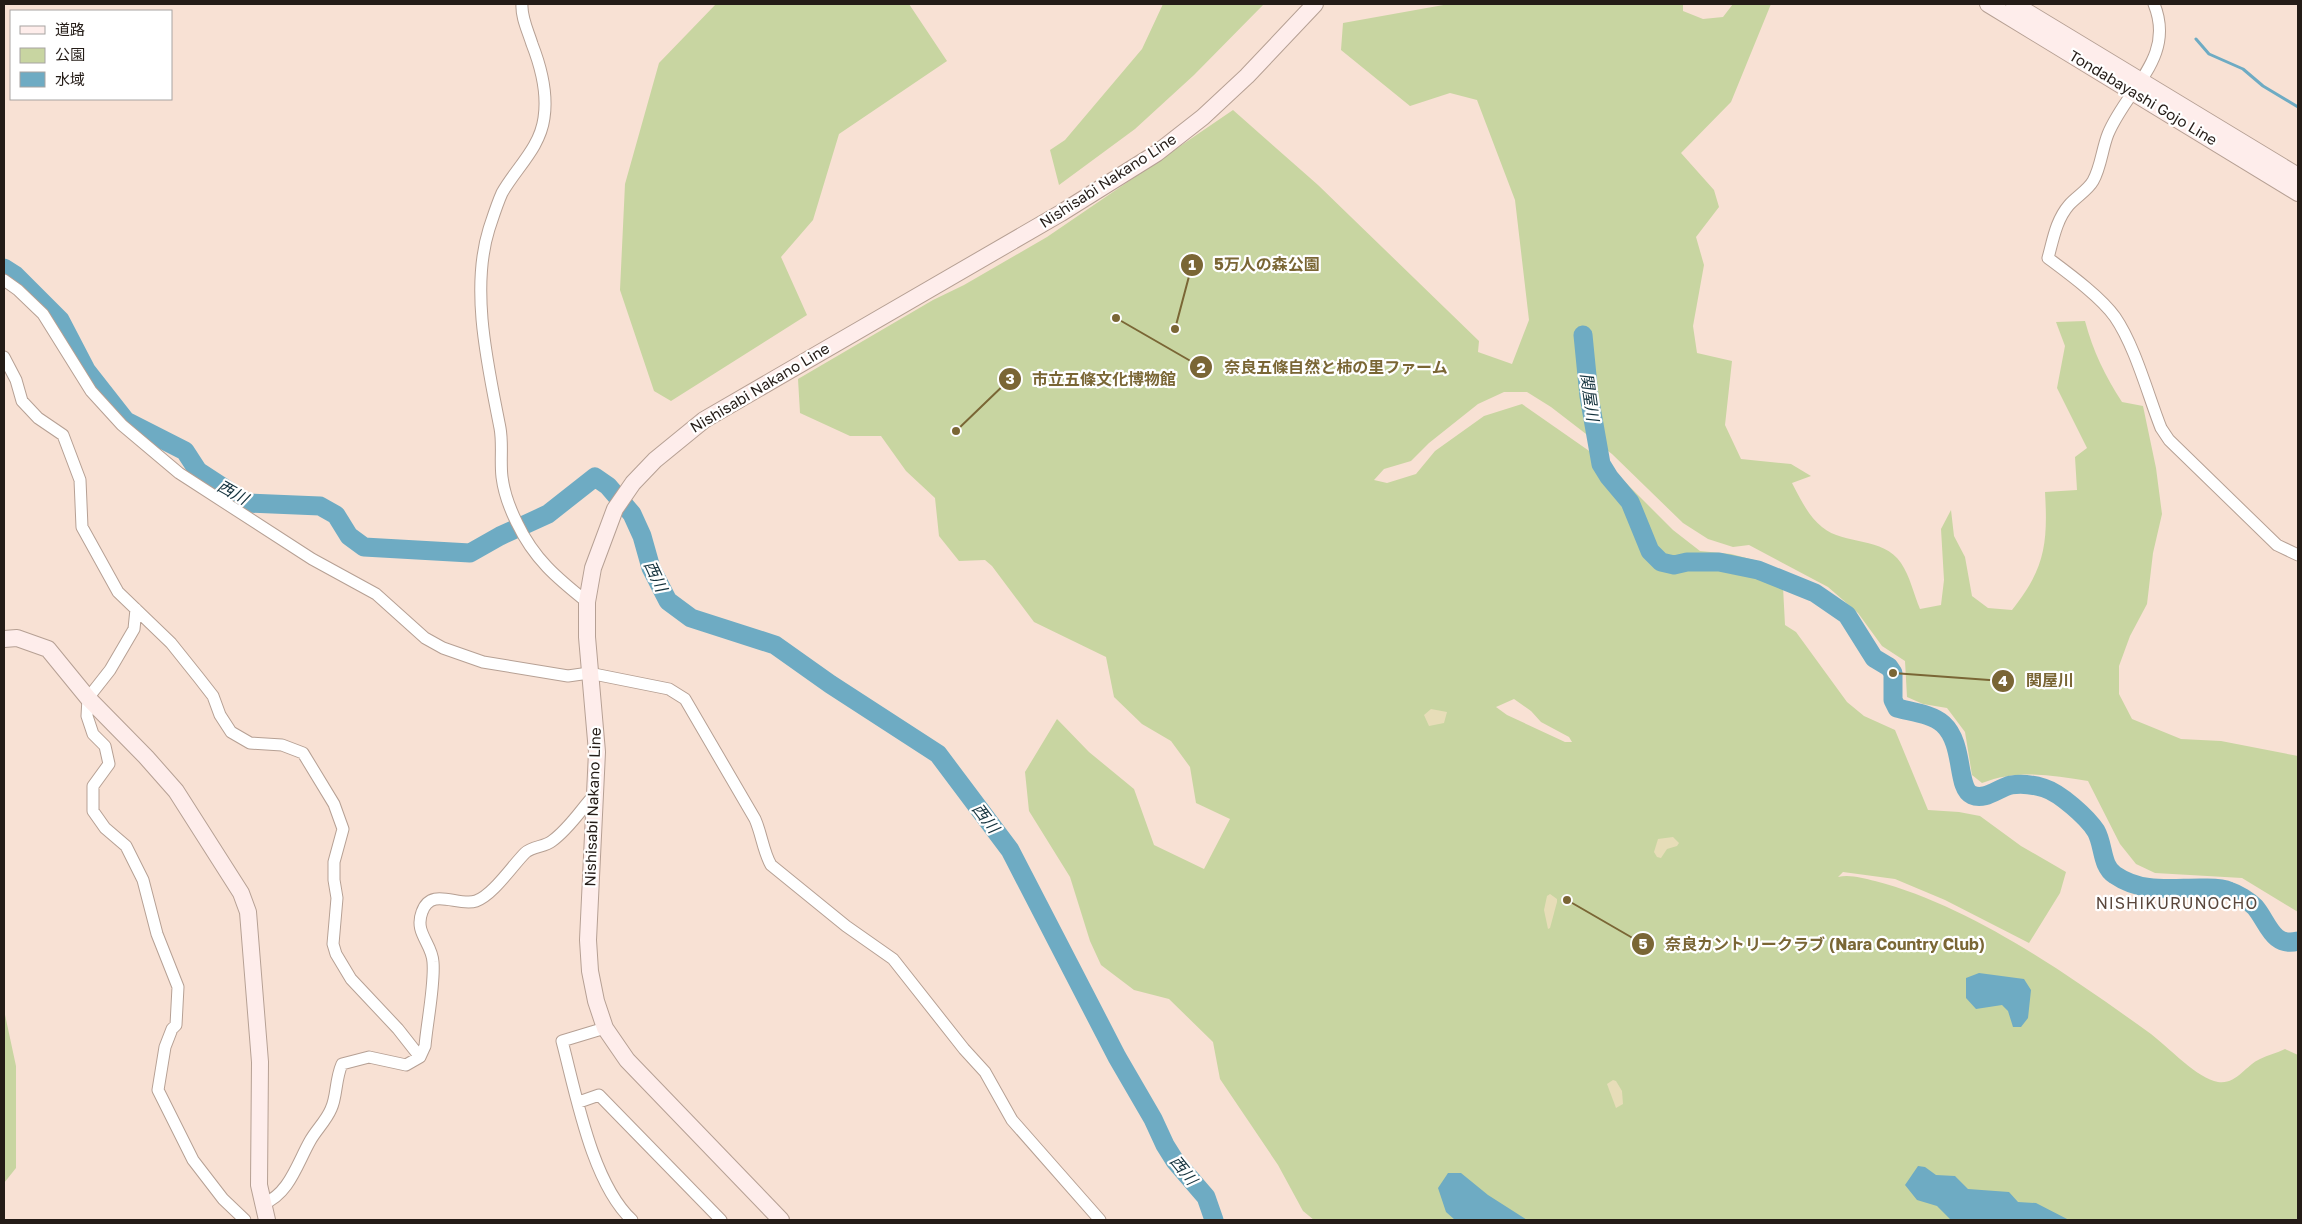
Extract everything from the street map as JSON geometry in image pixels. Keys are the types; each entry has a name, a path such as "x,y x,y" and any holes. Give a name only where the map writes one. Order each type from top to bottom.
{"main road":[{"name":"Nishisabi Nakano Line","path":"781,1220 627,1060 605,1028 590,971 588,940 596,792 596,717 589,674 587,602 593,568 615,509 634,483 667,449 704,420 1052,218 1157,153 1204,116 1240,83 1315,4"},
{"name":"Tondabayashi Gojo Line","path":"1988,4 2298,176"},
{"name":"Tondabayashi Gojo Line","path":"2014,4 2298,192"},
{"path":"4,639 17,638 48,649 88,698 146,757 176,791 231,875 248,912 260,1062 259,1185 267,1220"}],"street":[{"path":"522,4 522,12 537,56 545,90 544,119 532,150 502,193 489,230 483,255 484,342 494,405 500,429 502,477 517,523 536,556 557,578 587,602"},
{"path":"2154,4 2161,32 2152,65 2136,86 2109,133 2093,181 2067,207 2056,226 2048,258 2076,279 2115,316 2126,338 2161,428 2169,440 2277,545 2298,555"},
{"path":"4,280 18,290 43,314 91,392 106,410 129,431 179,473 312,559 376,594 424,638 442,648 483,662 568,676 589,674 669,689 685,699 755,819 761,831 764,853 771,865 846,926 893,958 964,1049 985,1072 1012,1120 1100,1220"},
{"path":"4,357 16,380 22,401 38,418 63,435 80,480 82,527 118,592 171,643 214,696 220,715 231,732 250,743 282,745 303,753 334,804 344,829 334,862 337,898 334,944 336,954 351,979 385,1014 420,1056"},
{"path":"136,609 134,629 110,670 88,698 87,716 93,734 105,746 109,764 93,786 93,811 106,828 126,846 144,880 157,934 178,987 176,1025 172,1029 165,1047 158,1090 193,1160 223,1199 245,1220"},
{"path":"263,1204 275,1199 285,1186 295,1172 310,1140 328,1116 332,1107 336,1078 342,1064 369,1057 406,1065 420,1056 425,1046 433,961 421,934 419,921 422,909 430,901 441,898 474,902 484,897 527,851 550,843 566,830 596,792"},
{"path":"605,1028 562,1041 600,1175 619,1215 632,1220"},
{"path":"579,1102 599,1095 721,1220"}],"green space":[{"path":"716,4 909,4 947,61 839,134 813,220 781,257 807,315 671,401 654,391 620,290 625,184 659,63"},
{"path":"1163,4 1264,4 1194,75 1135,129 1059,185 1050,150 1065,140 1142,49"},
{"path":"1449,4 1683,4 1683,11 1703,19 1723,17 1733,4 1771,4 1731,102 1681,153 1714,190 1719,207 1696,237 1704,265 1693,326 1697,353 1732,361 1725,425 1741,459 1791,464 1811,476 1792,483 1813,518 1831,533 1874,545 1893,554 1907,574 1920,609 1941,605 1944,580 1941,529 1951,510 1954,536 1965,557 1972,596 1988,608 2012,610 2032,581 2038,568 2045,541 2045,492 2077,490 2075,457 2087,448 2057,388 2065,346 2056,322 2085,321 2100,363 2122,402 2143,406 2156,468 2162,514 2153,553 2147,604 2130,636 2119,666 2119,694 2132,719 2181,739 2221,741 2298,756 2298,912 2242,878 2155,873 2136,864 2120,844 2088,781 2035,774 2008,776 1982,783 1972,775 1965,732 1947,708 1923,704 1907,697 1905,661 1882,646 1858,613 1828,587 1749,545 1733,547 1708,539 1683,523 1612,454 1551,407 1527,392 1504,392 1478,404 1429,443 1411,461 1384,469 1374,480 1387,483 1416,474 1435,451 1484,416 1522,404 1605,462 1673,530 1700,551 1731,554 1754,560 1783,587 1785,625 1796,632 1847,702 1864,716 1895,730 1928,810 1959,812 1980,816 2021,846 2066,872 2060,893 2029,943 1945,900 1895,879 1843,872 1838,877 1861,878 1911,892 1948,907 1984,925 2087,989 2151,1034 2183,1062 2210,1080 2218,1082 2230,1081 2255,1062 2285,1049 2298,1055 2298,1220 1314,1220 1303,1211 1278,1165 1220,1079 1213,1042 1169,999 1134,990 1101,965 1090,941 1070,877 1029,811 1025,772 1057,719 1089,752 1134,789 1154,845 1204,869 1230,819 1196,803 1190,767 1171,741 1142,724 1114,697 1106,657 1034,622 992,566 985,560 959,561 939,536 935,498 906,471 881,436 850,436 800,413 798,379 933,300 964,285 1047,237 1233,110 1318,185 1479,341 1478,352 1512,364 1529,320 1515,200 1477,100 1450,93 1410,106 1341,50 1343,23","holes":["1514,699 1531,711 1541,722 1569,737 1572,742 1565,742 1507,715 1496,707"]},
{"path":"4,1010 16,1066 16,1168 4,1183"}],"sand":[{"path":"1431,709 1447,712 1444,723 1429,726 1424,715"},
{"path":"1673,837 1679,843 1677,846 1667,849 1661,858 1657,857 1654,852 1658,839"},
{"path":"1550,894 1557,899 1557,902 1550,928 1548,929 1544,910 1547,896"},
{"path":"1613,1080 1616,1081 1622,1091 1623,1104 1616,1108 1607,1084"}],"water":[{"path":"1979,973 2024,979 2031,990 2028,1018 2021,1027 2013,1027 2008,1011 2002,1005 1976,1009 1966,998 1966,978"},
{"path":"1918,1166 1925,1167 1936,1175 1955,1176 1968,1189 2009,1192 2018,1202 2036,1203 2069,1220 1951,1220 1937,1206 1917,1200 1905,1185"},
{"path":"1448,1173 1461,1173 1488,1195 1527,1220 1455,1220 1446,1212 1438,1188"}],"waterway":[{"path":"2196,39 2209,54 2243,69 2263,86 2298,107"},
{"name":"西川","path":"4,268 15,275 60,320 86,370 126,421 185,451 198,471 247,503 320,506 336,515 349,536 364,547 470,553 500,536 548,514 595,477 608,486 632,514 642,536 651,568 668,601 691,618 775,645 830,684 938,754 1010,850 1117,1057 1153,1119 1165,1145 1175,1161 1206,1197 1214,1220"},
{"name":"関屋川","path":"1583,335 1589,396 1601,464 1609,477 1630,502 1650,551 1661,562 1674,565 1687,562 1719,562 1758,570 1815,593 1847,615 1874,658 1889,667 1893,673 1893,700 1897,708 1933,718 1943,724 1950,733 1958,753 1964,784 1967,791 1972,795 1987,795 2015,784 2044,788 2073,806 2092,825 2099,837 2107,866 2115,875 2125,881 2145,887 2167,889 2215,888 2226,890 2250,902 2276,937 2282,941 2298,941"}],"place":[{"name":"奈良五條自然と柿の里ファーム","path":"1116,318"},
{"name":"5万人の森公園","path":"1175,329"},
{"name":"市立五條文化博物館","path":"956,431"},
{"name":"関屋川","path":"1893,673"},
{"name":"奈良カントリークラブ (Nara Country Club)","path":"1567,900"}],"district":[{"name":"NISHIKURUNOCHO","path":"2177,903"}]}
